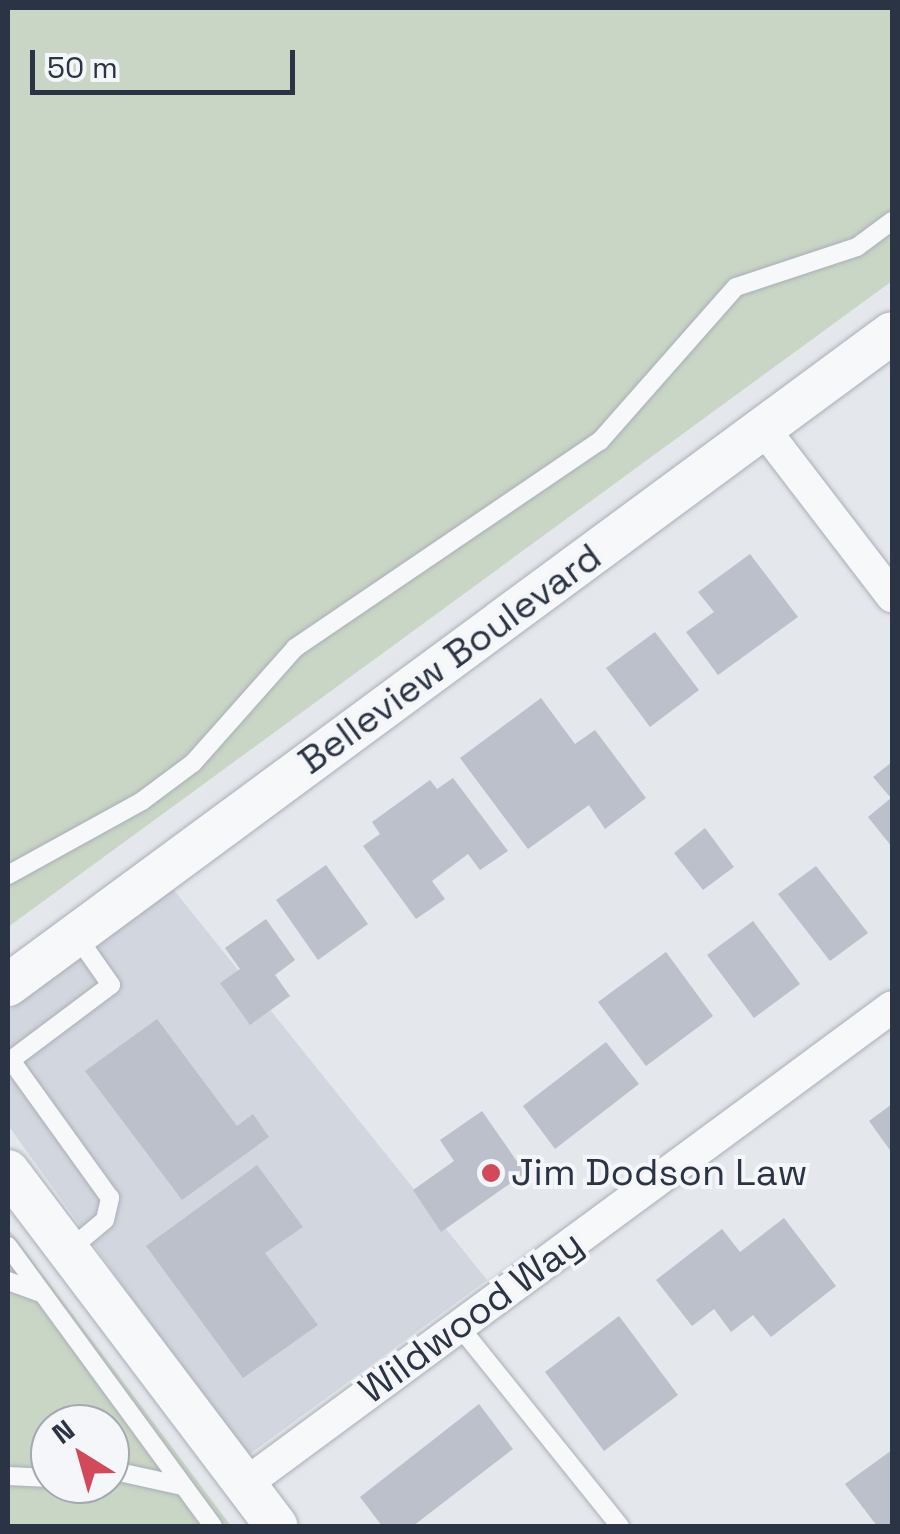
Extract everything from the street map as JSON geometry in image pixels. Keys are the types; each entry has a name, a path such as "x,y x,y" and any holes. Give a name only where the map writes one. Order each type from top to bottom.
{"street":[{"name":"Belleview Boulevard","path":"8,985 892,333"},
{"path":"763,428 892,596"},
{"name":"Wildwood Way","path":"244,1484 892,1008"},
{"path":"8,1171 276,1526"}],"lane":[{"path":"8,874 142,801 193,762 296,648 600,441 736,287 857,247 892,221"},
{"path":"68,1251 105,1220 110,1198 12,1060 111,986 76,935"},
{"path":"8,1246 213,1526"},
{"path":"8,1281 42,1293"},
{"path":"460,1326 620,1526"},
{"path":"130,1474 183,1486"}],"shaded area":[{"path":"173,889 487,1280 246,1457 8,1125 8,1011"}],"green space":[{"path":"8,8 892,8 892,281 8,927"},
{"path":"8,1228 231,1526 8,1526"}],"building":[{"path":"750,554 798,617 718,675 686,632 714,612 698,592"},
{"path":"655,632 699,690 650,727 606,668"},
{"path":"541,698 575,744 595,730 646,798 605,829 589,805 528,849 460,758"},
{"path":"892,762 892,847 868,817 891,798 873,777"},
{"path":"453,778 508,851 480,870 468,854 432,881 445,899 416,919 363,846 380,834 372,822 430,780 437,789"},
{"path":"705,828 734,867 703,890 674,853"},
{"path":"326,865 368,924 318,960 276,900"},
{"path":"816,866 868,933 830,961 778,894"},
{"path":"266,919 295,960 275,975 290,996 250,1025 220,983 240,969 225,948"},
{"path":"753,921 800,984 754,1018 707,955"},
{"path":"666,952 713,1016 646,1066 598,1002"},
{"path":"157,1019 237,1126 253,1114 269,1137 182,1200 85,1071"},
{"path":"606,1042 639,1084 555,1149 523,1106"},
{"path":"892,1104 892,1153 869,1121"},
{"path":"482,1111 525,1173 441,1232 413,1190 454,1161 440,1140"},
{"path":"257,1165 303,1227 265,1253 318,1325 243,1378 146,1246"},
{"path":"784,1218 836,1286 771,1337 753,1315 731,1332 714,1309 692,1326 656,1280 722,1229 740,1252"},
{"path":"619,1316 678,1395 604,1451 545,1372"},
{"path":"479,1404 513,1449 413,1526 382,1526 360,1497"},
{"path":"892,1450 892,1526 877,1526 845,1484"}],"place":[{"name":"Jim Dodson Law","path":"491,1173"}]}
